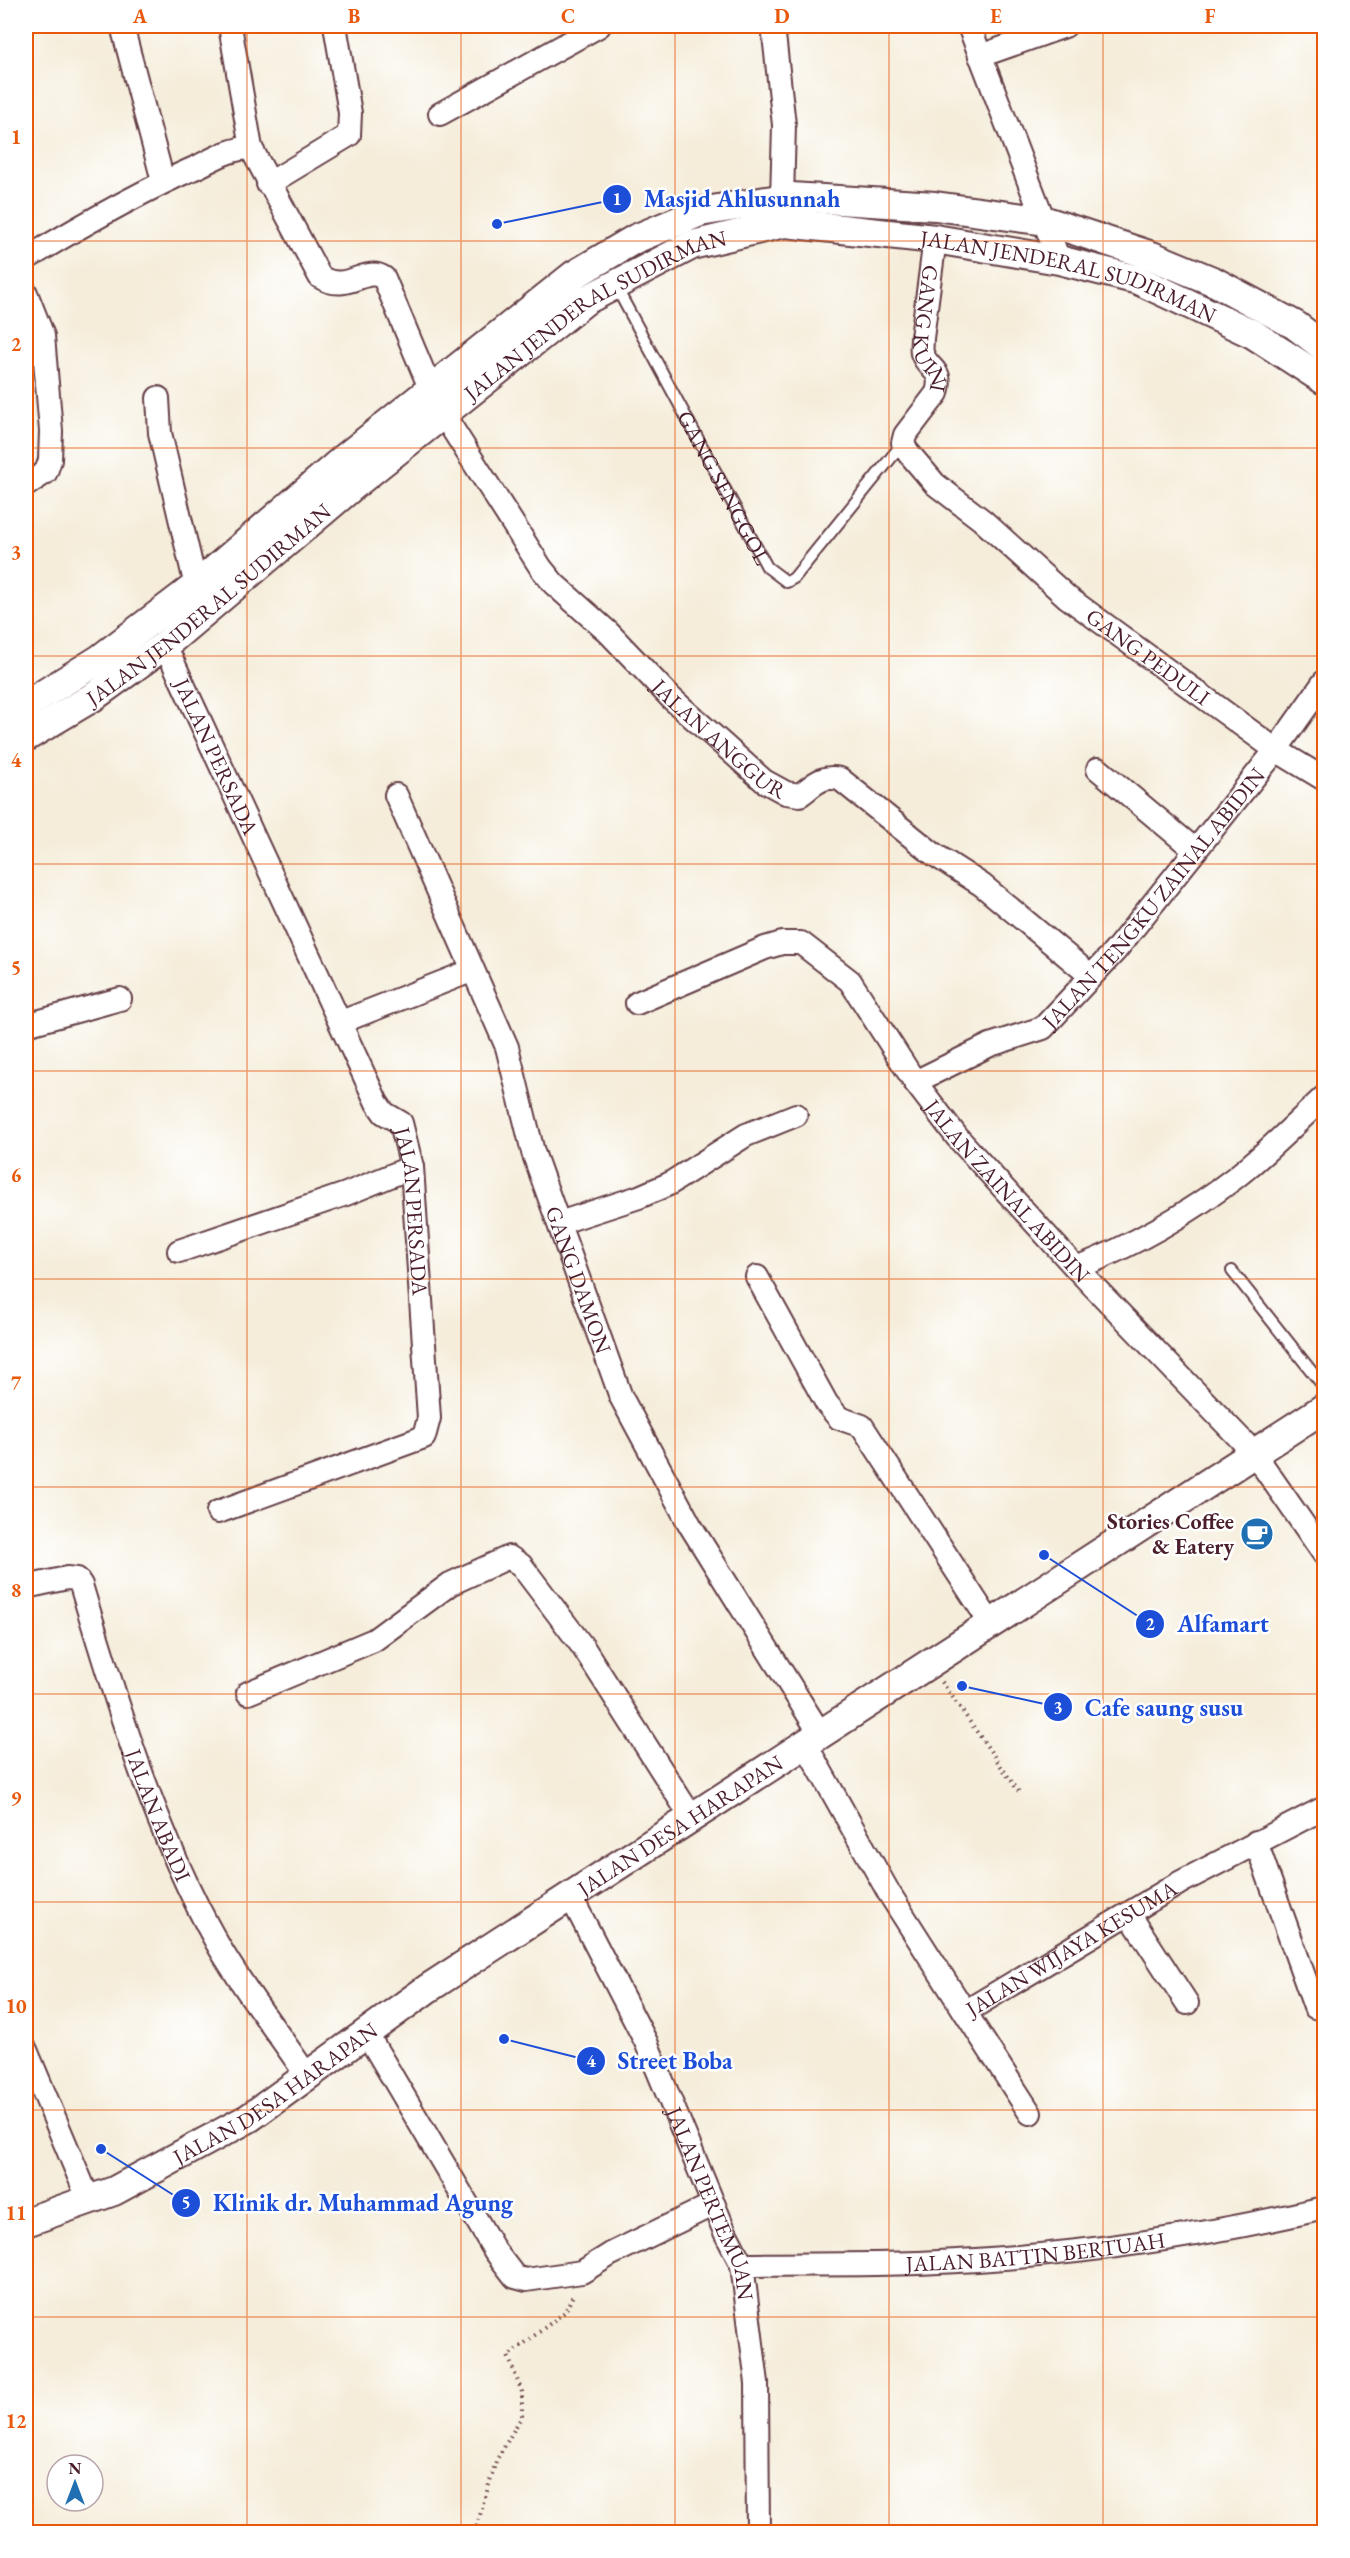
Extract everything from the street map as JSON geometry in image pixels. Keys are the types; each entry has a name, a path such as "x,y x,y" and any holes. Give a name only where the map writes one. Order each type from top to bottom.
{"street":[{"path":"122,26 163,181"},
{"path":"230,26 251,148 268,184 320,278 337,285 368,275 379,275 384,278 430,388"},
{"path":"268,184 349,135 350,113 337,26"},
{"path":"440,114 599,26"},
{"path":"773,26 784,125 782,199"},
{"path":"969,26 1046,221 1059,260"},
{"path":"980,56 1065,26"},
{"path":"26,259 82,225 163,181 236,149 251,148"},
{"name":"JALAN JENDERAL SUDIRMAN","path":"26,705 99,659 196,586 430,388 574,275 635,238 700,212 782,199 934,206 1046,221 1152,256 1215,282 1295,325 1324,346"},
{"name":"JALAN JENDERAL SUDIRMAN","path":"26,737 93,697 165,645 354,485 586,300 692,245 785,224 934,239 1059,260 1138,280 1253,334 1324,380"},
{"name":"GANG KUINI","path":"903,443 904,435 937,393 939,386 936,369 922,354 934,239"},
{"path":"26,294 43,336 51,431 50,460 46,472 26,485"},
{"path":"158,398 160,433 196,586"},
{"name":"JALAN ANGGUR","path":"443,414 541,568 554,584 609,633 671,698 764,781 786,793 800,795 817,781 828,777 840,779 932,853 982,885 1091,976"},
{"name":"GANG PEDULI","path":"903,443 934,484 982,520 1067,597 1276,750 1324,779"},
{"name":"JALAN PERSADA","path":"165,645 377,1103 384,1113 401,1123 412,1167 429,1418 424,1437 219,1512"},
{"name":"JALAN TENGKU ZAINAL ABIDIN","path":"915,1082 990,1045 1043,1028 1091,976 1196,850 1276,750 1324,682"},
{"path":"1098,769 1196,850"},
{"name":"GANG DAMON","path":"396,795 471,971 483,991 507,1047 533,1152 621,1397 690,1525 813,1740"},
{"name":"JALAN ZAINAL ABIDIN","path":"637,1003 765,948 782,943 801,943 850,981 915,1082 957,1137 1076,1268 1254,1453 1324,1554"},
{"path":"341,1022 471,971"},
{"path":"26,1025 120,999"},
{"path":"1076,1268 1106,1256 1176,1217 1236,1177 1324,1097"},
{"path":"559,1223 639,1197 669,1184 746,1135 796,1114"},
{"path":"179,1251 346,1194 412,1167"},
{"path":"757,1277 827,1404 839,1418 862,1426 991,1624"},
{"name":"JALAN DESA HARAPAN","path":"26,2222 87,2198 114,2191 249,2118 368,2034 427,1989 1324,1408"},
{"path":"248,1693 374,1640 450,1584 509,1557 521,1565 582,1647 692,1818"},
{"name":"JALAN ABADI","path":"26,1587 67,1578 76,1579 81,1585 158,1818 179,1867 218,1944 308,2076"},
{"name":"JALAN WIJAYA KESUMA","path":"813,1740 889,1893 965,2012 1129,1914 1256,1842 1324,1808"},
{"path":"1256,1842 1315,2007 1324,2010"},
{"name":"JALAN PERTEMUAN","path":"570,1897 646,2042 742,2265 757,2383 758,2532"},
{"path":"1129,1914 1187,2003"},
{"path":"965,2012 1030,2113"},
{"path":"368,2034 506,2267 515,2277 526,2280 582,2272 611,2254 714,2204"},
{"path":"26,2050 87,2198"},
{"name":"JALAN BATTIN BERTUAH","path":"742,2265 919,2263 1057,2254 1238,2228 1324,2208"}],"lane":[{"name":"GANG SENGGOL","path":"615,285 767,567 787,582 794,578 903,443"},
{"path":"1232,1271 1324,1386"}],"path":[{"path":"930,1665 1019,1792"},
{"path":"475,2532 496,2461 522,2416 522,2392 508,2356 564,2312 582,2272"}],"place":[{"name":"Masjid Ahlusunnah","path":"497,224"},
{"name":"Stories Coffee & Eatery","path":"1257,1534"},
{"name":"Alfamart","path":"1044,1555"},
{"name":"Cafe saung susu","path":"962,1686"},
{"name":"Street Boba","path":"504,2039"},
{"name":"Klinik dr. Muhammad Agung","path":"101,2149"}]}
